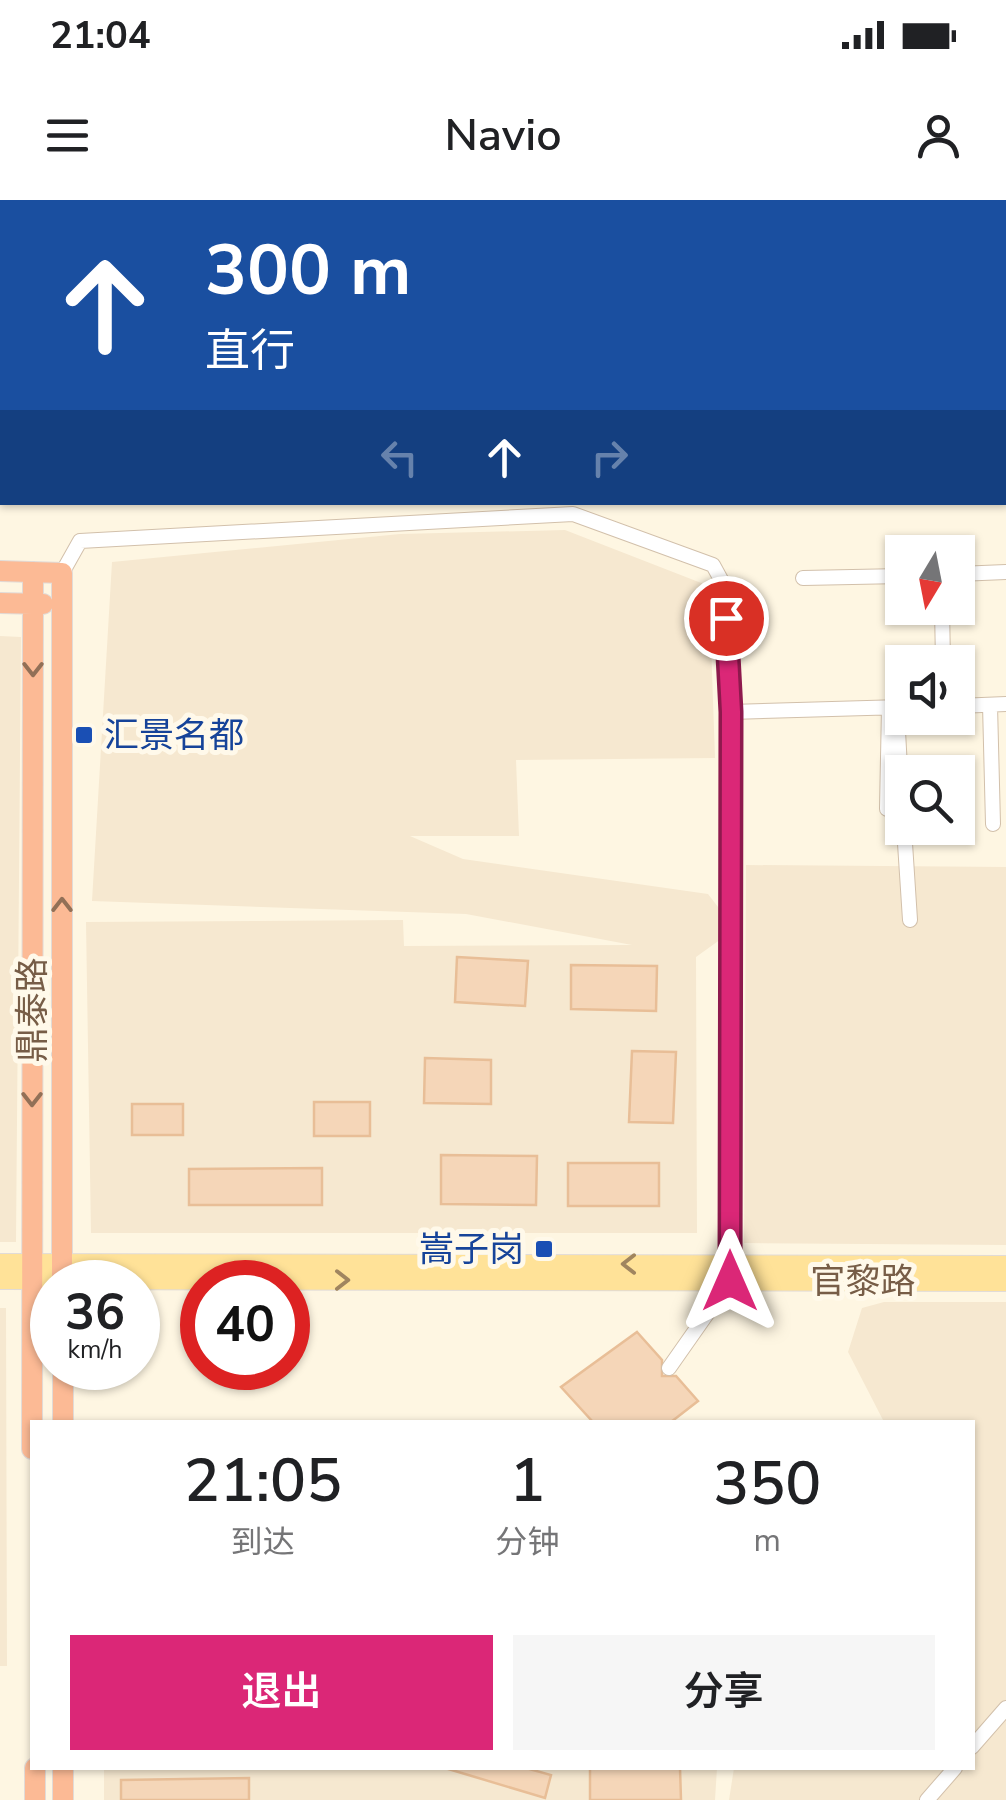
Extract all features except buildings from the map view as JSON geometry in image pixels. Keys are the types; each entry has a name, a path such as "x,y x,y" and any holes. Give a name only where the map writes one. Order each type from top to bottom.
{"highway":[{"path":"0,571 62,572"},
{"name":"鼎泰路","path":"32,1260 33,572"},
{"name":"鼎泰路","path":"62,572 62,1260"},
{"path":"0,602 62,605"},
{"name":"鼎泰路","path":"32,1390 32,1420"},
{"path":"62,1390 63,1420"},
{"path":"34,1770 35,1800"},
{"path":"63,1770 63,1800"}],"main road":[{"name":"官黎路","path":"0,1263 30,1271"},
{"name":"官黎路","path":"160,1275 730,1273 1006,1265"},
{"name":"官黎路","path":"0,1280 30,1272"},
{"name":"官黎路","path":"730,1273 1006,1282"}],"street":[{"path":"62,572 80,541 573,514 713,565 725,587 731,712 730,1273 668,1368"},
{"path":"975,573 1006,572"},
{"path":"802,578 885,576"},
{"path":"975,705 1006,704"},
{"path":"990,705 994,824"},
{"path":"731,712 885,707"},
{"path":"905,845 910,920"},
{"path":"975,1744 1006,1708"},
{"path":"927,1800 953,1770"}],"shaded area":[{"path":"565,530 709,586 715,758 516,760 519,836 410,836 463,859 708,894 735,929 696,957 697,1233 91,1233 86,922 403,920 404,946 632,945 466,914 92,901 112,562 400,534"},
{"path":"0,636 21,637 16,1242 0,1242"},
{"path":"746,865 1006,867 1006,1245 744,1243"},
{"path":"884,1302 1006,1302 1006,1800 729,1800 734,1770 975,1770 975,1420 883,1420 848,1352 862,1308"},
{"path":"0,1308 6,1308 7,1666 0,1666"},
{"path":"104,1770 717,1770 715,1800 104,1800"}],"place":[{"name":"汇景名都","path":"84,735"},
{"name":"嵩子岗","path":"544,1249"}],"route":[{"path":"726,618 731,712 730,1281"}]}
